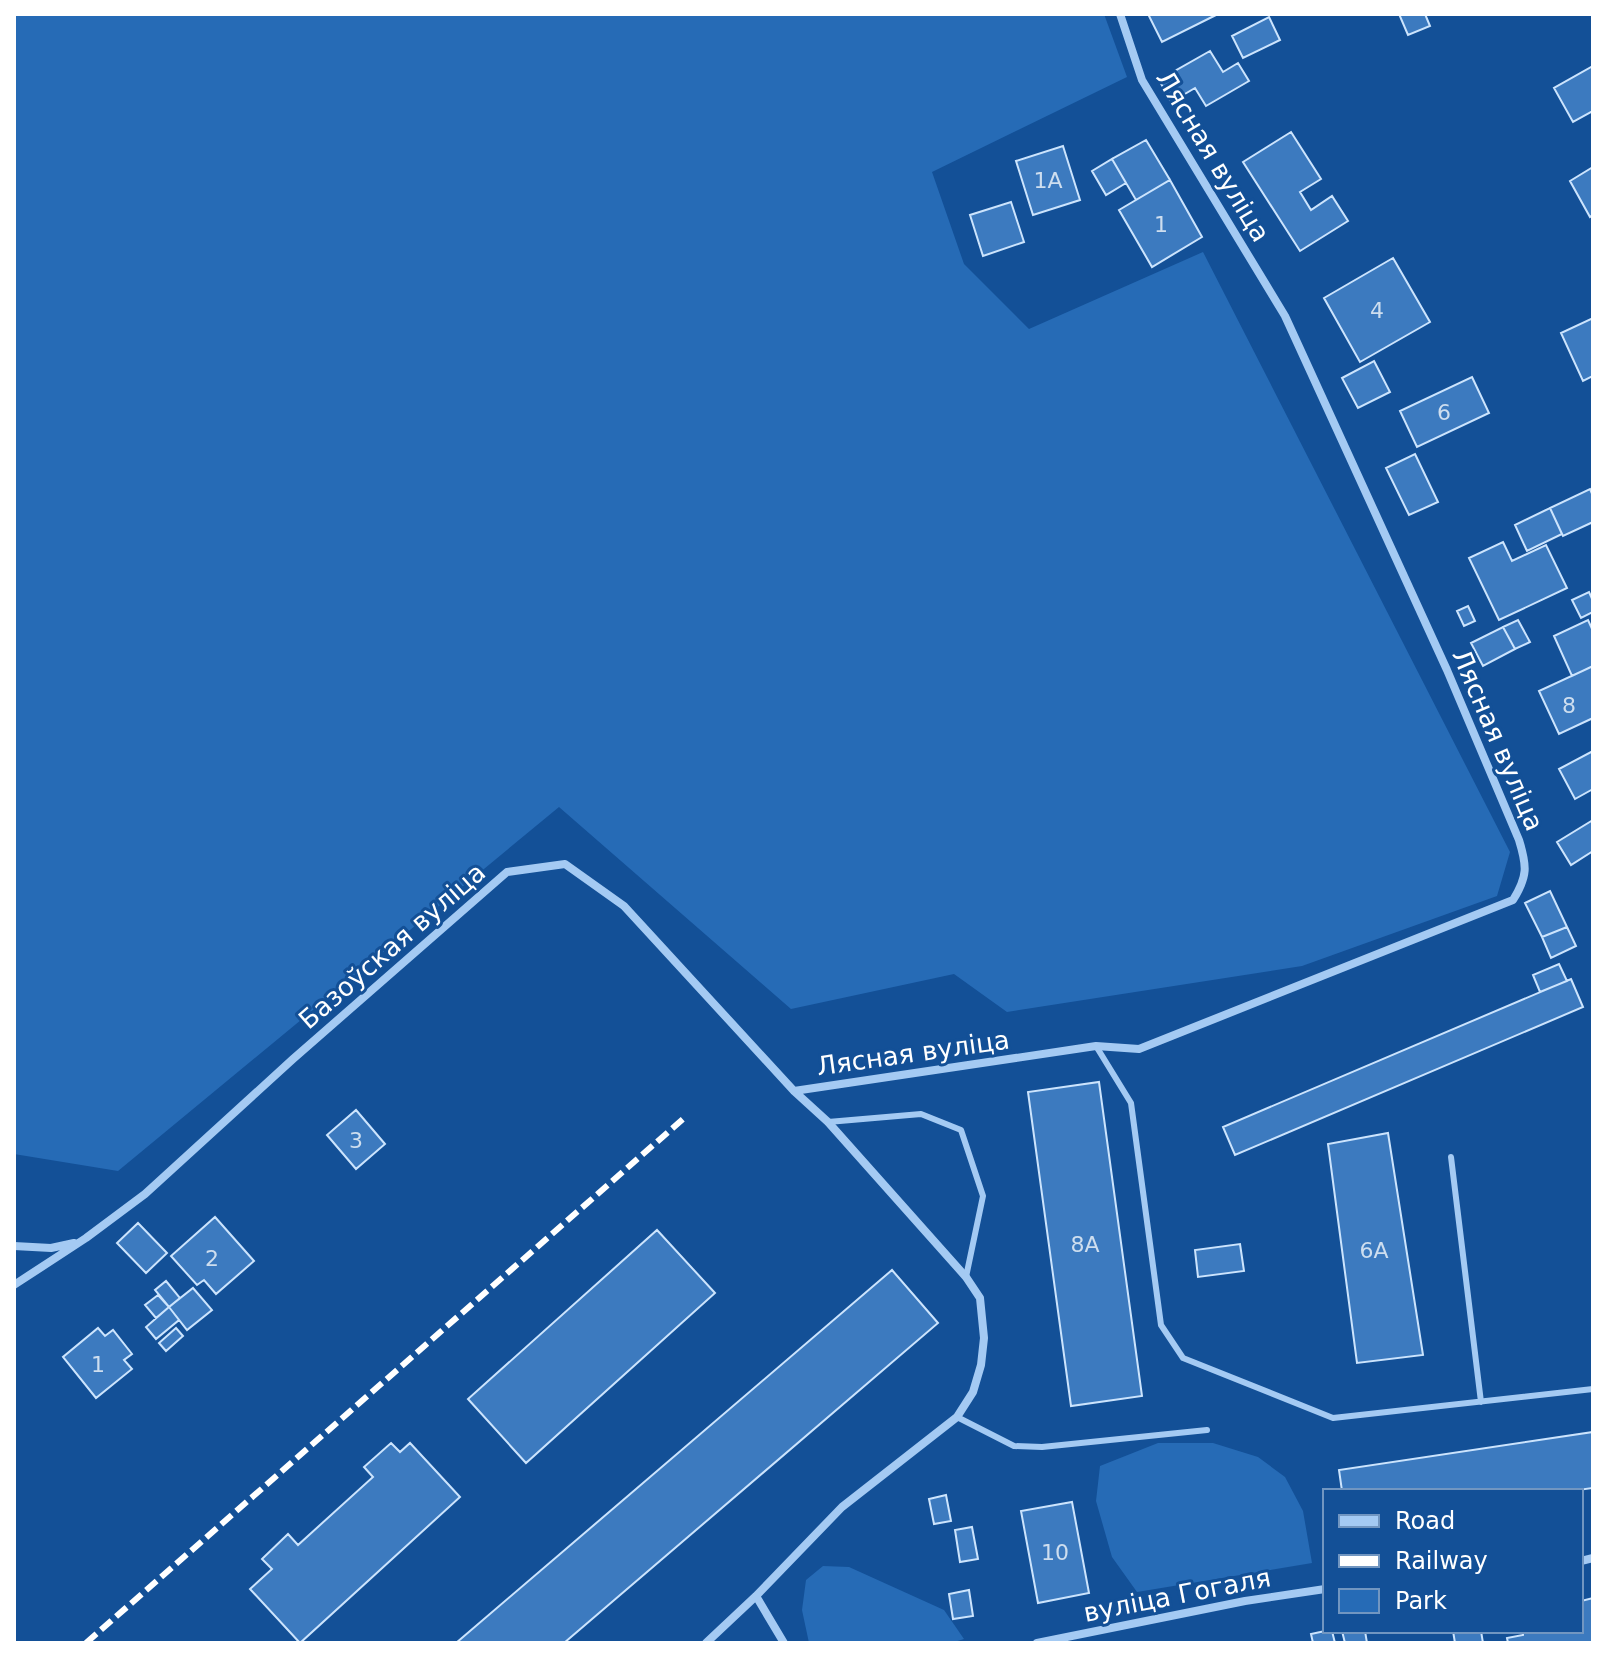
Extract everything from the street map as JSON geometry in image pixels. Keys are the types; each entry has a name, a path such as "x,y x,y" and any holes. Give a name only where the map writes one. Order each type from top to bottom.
{"street":[{"name":"Лясная вуліца","path":"794,1091 1096,1046 1139,1049 1513,900 1522,886 1527,865 1519,840 1447,670 1285,316 1142,80 1120,14"},
{"name":"Базоўская вуліца","path":"14,1285 86,1238 145,1194 293,1059 507,872 565,864 624,906 794,1091 828,1122 966,1277 980,1298 984,1338 981,1365 973,1392 957,1417 842,1507 756,1596"},
{"path":"14,1246 51,1248 86,1238"},
{"name":"вуліца Гогаля","path":"1037,1643 1245,1601 1323,1589"},
{"path":"706,1643 756,1596 784,1643"}],"lane":[{"path":"1096,1046 1131,1103 1161,1325 1183,1358 1333,1418 1593,1389"},
{"path":"828,1122 921,1114 961,1130 983,1196 966,1277"},
{"path":"1451,1157 1481,1402"},
{"path":"957,1417 1014,1446 1042,1447 1207,1430"}],"green space":[{"path":"14,14 1104,14 1127,77 932,172 964,264 1029,329 1203,252 1510,852 1497,896 1302,966 1007,1012 954,974 791,1009 559,807 118,1171 14,1154"},
{"path":"1158,1443 1213,1443 1258,1457 1285,1477 1303,1511 1312,1563 1137,1592 1112,1557 1096,1501 1100,1466"},
{"path":"823,1566 849,1567 944,1610 964,1639 951,1643 809,1643 802,1610 806,1580"}],"building":[{"path":"1148,14 1218,14 1162,42"},
{"path":"1399,14 1425,14 1430,26 1408,35"},
{"path":"1269,17 1280,40 1243,58 1232,36"},
{"path":"1210,51 1223,72 1238,63 1249,81 1206,106 1195,88 1171,102 1159,80"},
{"path":"1593,66 1593,111 1573,122 1554,88"},
{"path":"1291,132 1321,179 1300,192 1311,210 1332,196 1348,221 1300,251 1243,162"},
{"path":"1146,140 1170,180 1136,200 1112,159"},
{"path":"1063,146 1080,200 1033,215 1016,161"},
{"path":"1112,159 1126,183 1106,195 1092,171"},
{"path":"1593,167 1593,215 1590,217 1570,181"},
{"path":"1170,180 1202,237 1152,267 1119,210"},
{"path":"1011,202 1024,242 983,256 970,215"},
{"path":"1393,258 1430,322 1360,362 1324,298"},
{"path":"1593,318 1593,376 1583,381 1561,333"},
{"path":"1374,361 1390,392 1358,408 1342,378"},
{"path":"1472,377 1489,413 1417,447 1400,411"},
{"path":"1415,454 1438,502 1409,515 1386,468"},
{"path":"1590,489 1593,522 1563,536 1550,508"},
{"path":"1550,508 1562,534 1527,551 1515,525"},
{"path":"1503,542 1512,561 1546,545 1567,588 1499,620 1469,558"},
{"path":"1589,592 1593,612 1581,618 1572,600"},
{"path":"1468,606 1475,621 1464,626 1457,611"},
{"path":"1518,620 1530,642 1515,649 1503,627"},
{"path":"1588,620 1593,631 1593,666 1572,676 1554,636"},
{"path":"1503,627 1515,649 1483,666 1471,643"},
{"path":"1593,666 1593,718 1559,734 1539,691"},
{"path":"1593,751 1593,789 1575,799 1559,769"},
{"path":"1593,820 1593,851 1571,865 1557,842"},
{"path":"1550,891 1567,927 1542,937 1525,903"},
{"path":"1567,927 1576,946 1551,958 1542,937"},
{"path":"1559,964 1567,981 1540,992 1533,975"},
{"path":"1571,979 1583,1007 1235,1155 1223,1127"},
{"path":"1099,1082 1142,1396 1071,1406 1028,1092"},
{"path":"356,1110 385,1144 356,1169 327,1135"},
{"path":"1388,1133 1423,1355 1357,1363 1328,1144"},
{"path":"215,1217 254,1261 216,1294 204,1280 197,1285 171,1256"},
{"path":"138,1223 167,1253 146,1273 117,1243"},
{"path":"657,1230 715,1293 526,1463 468,1399"},
{"path":"1240,1244 1244,1271 1198,1277 1195,1250"},
{"path":"892,1270 938,1323 564,1643 456,1643"},
{"path":"166,1281 180,1298 169,1307 155,1290"},
{"path":"193,1288 212,1310 187,1330 169,1307"},
{"path":"158,1295 169,1307 156,1318 145,1305"},
{"path":"169,1307 179,1320 156,1339 146,1327"},
{"path":"98,1328 105,1336 113,1330 132,1354 124,1360 132,1369 96,1398 63,1357"},
{"path":"176,1328 183,1336 166,1351 159,1343"},
{"path":"1593,1432 1593,1488 1342,1489 1339,1470"},
{"path":"391,1443 400,1452 410,1443 460,1497 300,1643 250,1589 272,1569 262,1559 288,1534 298,1545 373,1477 364,1467"},
{"path":"946,1495 951,1521 934,1524 929,1499"},
{"path":"1072,1502 1089,1593 1038,1603 1021,1511"},
{"path":"972,1527 978,1559 960,1562 955,1530"},
{"path":"969,1590 973,1616 953,1619 949,1594"},
{"path":"1593,1598 1593,1643 1508,1643 1507,1638 1523,1633 1583,1633 1583,1600"},
{"path":"1332,1633 1335,1643 1313,1643 1311,1634"},
{"path":"1342,1633 1365,1633 1367,1643 1345,1643"},
{"path":"1453,1633 1481,1633 1483,1643 1455,1643"}],"railway":[{"path":"86,1643 683,1119"}]}
